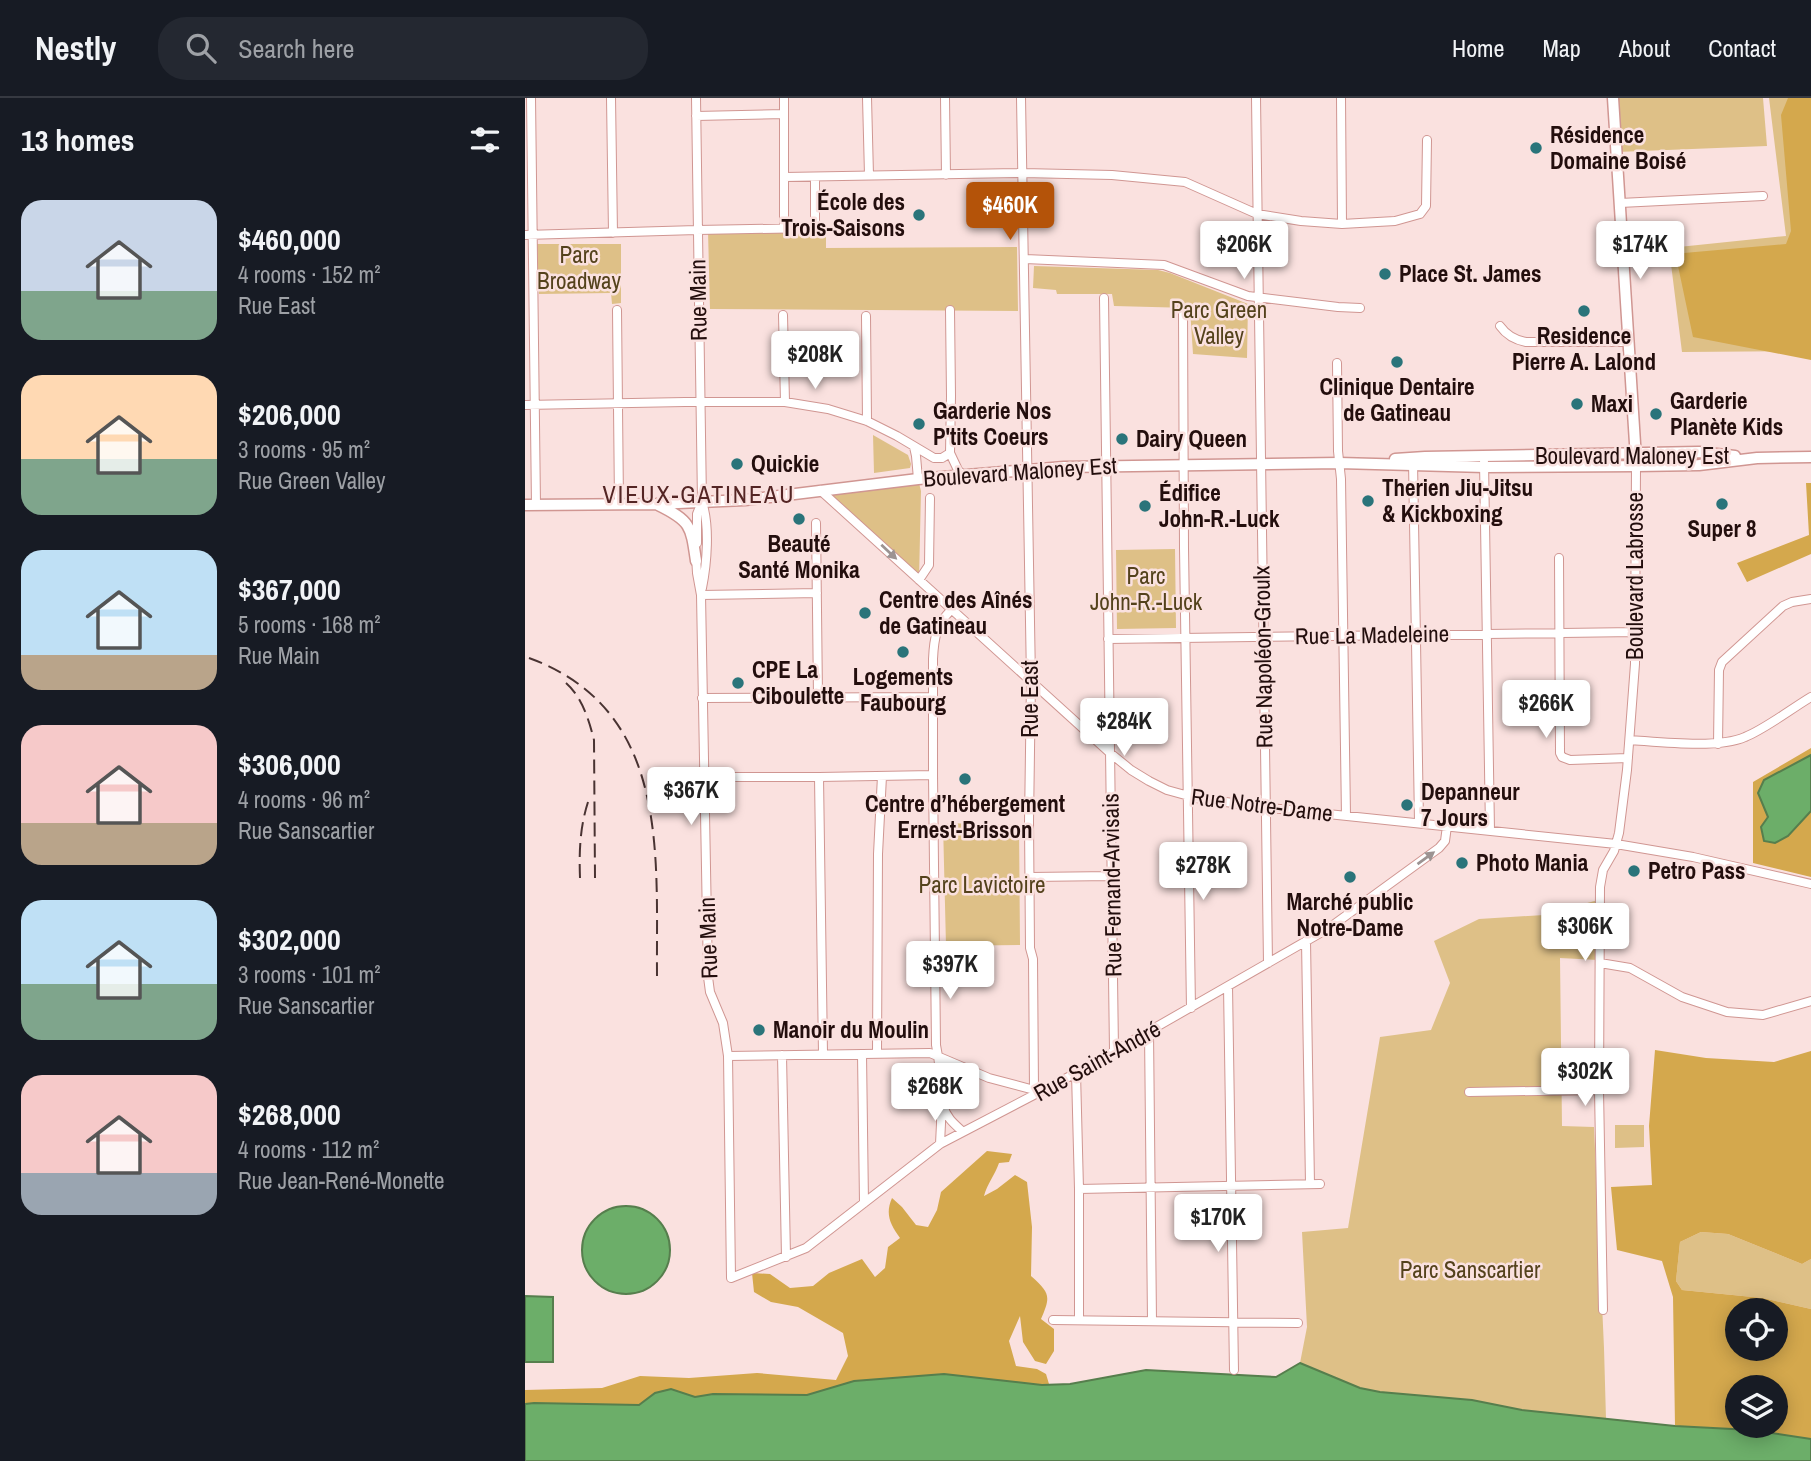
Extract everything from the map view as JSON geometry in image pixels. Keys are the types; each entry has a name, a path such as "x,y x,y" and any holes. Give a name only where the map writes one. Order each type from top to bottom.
{"main road":[{"name":"Boulevard Labrosse","path":"1613,98 1636,466"},
{"name":"Boulevard Maloney Est","path":"530,505 745,500 962,474 1027,469 1484,461 1699,452 1757,458"},
{"name":"Boulevard Maloney Est","path":"1484,461 1636,466 1699,465 1757,458 1811,457"},
{"path":"656,504 687,522 697,561"}],"street":[{"path":"530,505 531,98"},
{"path":"611,98 613,233"},
{"name":"Rue Main","path":"696,98 702,502 706,514 705,572 701,594"},
{"path":"784,98 784,229"},
{"path":"867,98 869,175"},
{"path":"946,98 946,175"},
{"name":"Rue East","path":"1021,98 1031,680 1030,948 1033,959 1037,1091"},
{"name":"Rue Napoléon-Groulx","path":"1256,98 1268,963"},
{"path":"1341,98 1342,225"},
{"path":"696,116 784,114"},
{"path":"783,177 1023,173 1112,175 1185,182 1257,215 1342,225 1395,221 1420,214 1426,206 1427,140"},
{"path":"529,235 815,228 815,177"},
{"path":"1620,204 1763,197"},
{"path":"1025,260 1164,265 1248,296 1360,308"},
{"name":"Rue Fernand-Arvisais","path":"1104,298 1114,1051"},
{"path":"617,310 618,504"},
{"path":"950,310 950,453 962,474"},
{"path":"1183,312 1191,1008"},
{"path":"783,316 785,402"},
{"path":"866,316 867,421"},
{"path":"1500,326 1508,335 1526,342 1628,342"},
{"path":"1338,363 1346,816"},
{"path":"530,405 785,402 828,408 867,421 934,458 942,458 950,453"},
{"path":"914,447 918,479"},
{"path":"1484,461 1490,830"},
{"path":"1413,462 1419,822"},
{"name":"Boulevard Labrosse","path":"1602,1310 1600,887 1604,870 1616,844 1630,740 1636,632 1636,466"},
{"name":"Rue Notre-Dame","path":"820,490 1109,752 1131,770 1167,790 1187,796 1264,807 1616,844 1693,857 1811,884"},
{"path":"919,580 929,565 930,498"},
{"name":"Rue Main","path":"702,502 697,514 697,573 701,594 708,977 710,992 725,1033 728,1055 731,1278"},
{"path":"816,523 818,697"},
{"path":"1559,558 1560,753 1562,757 1570,760 1628,758"},
{"path":"701,594 817,593"},
{"path":"1718,744 1719,670 1722,663 1783,606 1811,599"},
{"path":"940,1144 941,1095 936,1045 932,696 935,635 943,618 951,610"},
{"name":"Rue La Madeleine","path":"1108,639 1636,632"},
{"path":"702,698 932,696"},
{"path":"1630,740 1718,744 1733,741 1747,737 1811,697"},
{"path":"705,777 933,775"},
{"path":"877,1054 878,854 882,776"},
{"path":"819,777 823,1054"},
{"name":"Rue Saint-André","path":"731,1278 806,1248 940,1144 1076,1073 1341,920 1439,848 1445,841 1447,825"},
{"path":"1030,877 1111,876"},
{"path":"1306,941 1310,1184"},
{"path":"1600,963 1630,968 1682,997 1727,1012 1763,1015 1811,1001"},
{"path":"1228,986 1234,1370"},
{"path":"1149,1032 1152,1321"},
{"path":"728,1055 930,1053 989,1078 1037,1091"},
{"path":"862,1054 864,1203"},
{"path":"782,1055 786,1257"},
{"path":"1076,1073 1079,1320"},
{"path":"1469,1092 1599,1090"},
{"path":"941,1095 945,1113 962,1131"},
{"path":"1079,1189 1320,1184"},
{"path":"1053,1320 1298,1323"}],"green space":[{"path":"1613,98 1763,98 1767,146 1617,152"},
{"path":"1769,98 1811,98 1811,351 1682,352 1669,248 1786,236"},
{"path":"708,231 816,231 826,236 826,248 1017,247 1018,311 710,309"},
{"name":"Parc Broadway","path":"537,244 621,244 621,303 612,304 611,293 539,294"},
{"name":"Parc Green Valley","path":"1034,266 1158,270 1248,304 1247,358 1193,354 1190,308 1114,306 1112,294 1057,294 1056,290 1033,288"},
{"path":"873,435 908,455 910,468 874,473"},
{"path":"918,479 921,491 919,580 820,490"},
{"name":"Parc John-R.-Luck","path":"1175,549 1176,628 1117,629 1116,550"},
{"name":"Parc Lavictoire","path":"943,823 1019,825 1020,945 946,946"},
{"name":"Parc Sanscartier","path":"1598,900 1598,960 1560,958 1562,1126 1594,1127 1606,1419 1522,1410 1472,1400 1380,1392 1360,1388 1300,1363 1307,1327 1302,1232 1348,1228 1380,1037 1431,1030 1450,983 1434,941 1479,919 1544,915"},
{"path":"1615,1125 1644,1125 1644,1147 1615,1148"},
{"path":"1701,1232 1728,1234 1802,1264 1811,1259 1811,1309 1788,1304 1788,1298 1682,1290 1676,1281 1680,1242"}],"shaded area":[{"path":"1788,98 1811,98 1811,360 1693,337 1678,266 1684,253 1786,244 1791,231 1781,115"},
{"path":"1806,483 1811,483 1811,554 1747,582 1737,563 1809,535"},
{"path":"1811,748 1811,755 1764,780 1758,793 1768,817 1788,836 1811,811 1811,877 1753,863 1753,782"},
{"path":"1811,755 1811,811 1788,836 1775,843 1764,841 1761,827 1768,817 1758,793 1764,780"},
{"path":"1655,1050 1706,1058 1774,1062 1811,1051 1811,1259 1802,1264 1728,1234 1701,1232 1680,1242 1676,1281 1682,1290 1763,1298 1725,1298 1725,1361 1788,1361 1788,1304 1811,1309 1811,1439 1788,1436 1788,1375 1725,1375 1725,1429 1675,1426 1673,1297 1662,1261 1617,1250 1611,1187 1652,1185 1649,1126"},
{"path":"987,1151 1012,1154 1009,1162 999,1163 984,1196 1015,1175 1027,1182 1032,1227 1031,1276 1047,1295 1041,1319 1054,1329 1054,1351 1046,1364 1035,1361 1023,1342 1020,1316 1009,1341 1016,1366 1037,1369 1046,1374 1052,1394 855,1397 525,1416 525,1390 602,1388 640,1376 689,1378 757,1373 836,1380 848,1356 843,1333 798,1307 771,1302 754,1292 752,1273 770,1274 790,1288 813,1286 829,1273 862,1259 875,1277 885,1268 888,1247 900,1238 890,1219 892,1198 916,1225 928,1227 937,1210 941,1192"},
{"path":"626,1206 643,1209 657,1219 667,1233 670,1250 667,1267 657,1281 643,1291 626,1294 609,1291 595,1281 585,1267 582,1250 585,1233 595,1219 609,1209"},
{"path":"525,1296 553,1297 553,1362 525,1362"},
{"path":"1300,1363 1360,1388 1380,1392 1472,1400 1522,1410 1725,1429 1725,1438 1788,1438 1788,1436 1811,1439 1811,1461 525,1461 525,1404 639,1405 655,1393 671,1389 695,1397 713,1394 807,1395 854,1381 944,1374 1042,1385 1070,1384 1146,1370 1276,1377"}],"railway":[{"path":"529,658 575,682 609,713 632,750 646,791 654,836 657,977"},
{"path":"566,683 581,702 594,740 595,878"},
{"path":"580,878 581,839 588,802"}],"place":[{"name":"Résidence Domaine Boisé","path":"1536,148"},
{"name":"École des Trois-Saisons","path":"919,215"},
{"name":"Place St. James","path":"1385,274"},
{"name":"Residence Pierre A. Lalond","path":"1584,311"},
{"name":"Clinique Dentaire de Gatineau","path":"1397,362"},
{"name":"Maxi","path":"1577,404"},
{"name":"Garderie Planète Kids","path":"1656,414"},
{"name":"Garderie Nos P'tits Coeurs","path":"919,424"},
{"name":"Dairy Queen","path":"1122,439"},
{"name":"Quickie","path":"737,464"},
{"name":"Therien Jiu-Jitsu & Kickboxing","path":"1368,501"},
{"name":"Super 8","path":"1722,504"},
{"name":"Édifice John-R.-Luck","path":"1145,506"},
{"name":"Beauté Santé Monika","path":"799,519"},
{"name":"Centre des Aînés de Gatineau","path":"865,613"},
{"name":"Logements Faubourg","path":"903,652"},
{"name":"CPE La Ciboulette","path":"738,683"},
{"name":"Centre d’hébergement Ernest-Brisson","path":"965,779"},
{"name":"Depanneur 7 Jours","path":"1407,805"},
{"name":"Photo Mania","path":"1462,863"},
{"name":"Petro Pass","path":"1634,871"},
{"name":"Marché public Notre-Dame","path":"1350,877"},
{"name":"Manoir du Moulin","path":"759,1030"}],"district":[{"name":"VIEUX-GATINEAU","path":"699,495"}]}
